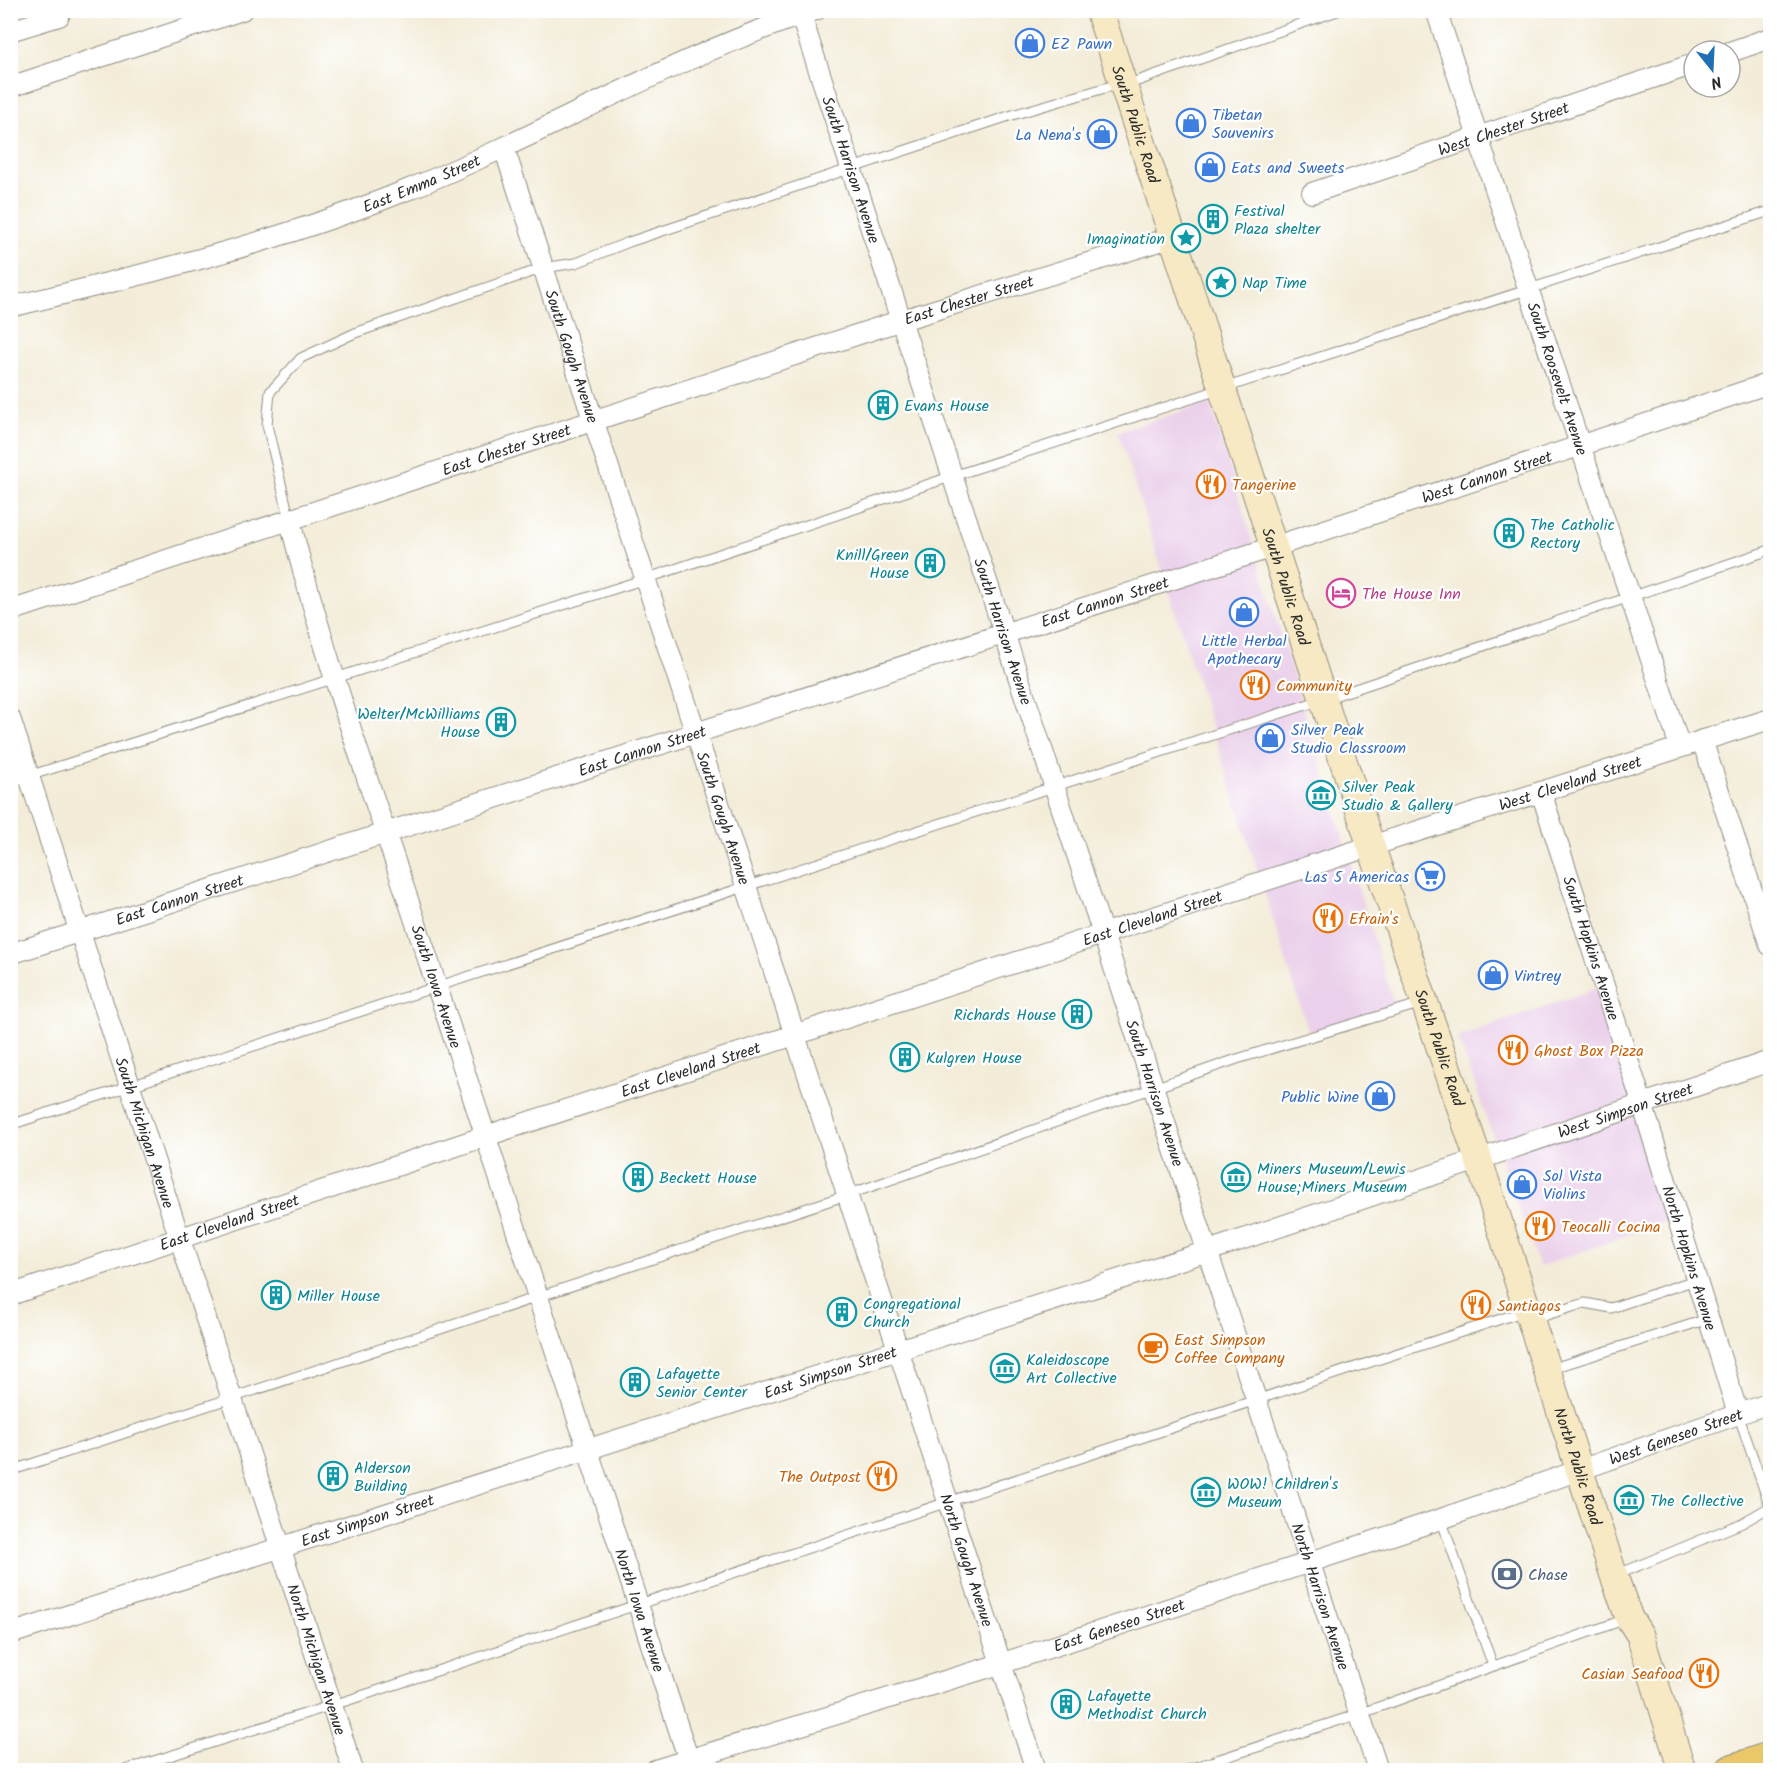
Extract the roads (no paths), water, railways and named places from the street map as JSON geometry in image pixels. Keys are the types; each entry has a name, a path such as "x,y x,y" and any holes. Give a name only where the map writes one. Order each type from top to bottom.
{"main road":[{"path":"1730,1770 1770,1757"}],"street":[{"path":"10,31 59,16 61,10"},
{"path":"10,87 242,10"},
{"name":"South Public Road","path":"1099,10 1371,846 1479,1161"},
{"name":"South Roosevelt Avenue","path":"1436,10 1476,137 1680,747"},
{"name":"East Emma Street","path":"10,307 150,273 276,237 400,193 504,148 727,42 806,12"},
{"name":"South Harrison Avenue","path":"806,12 852,168 1208,1251"},
{"path":"1742,48 1770,38"},
{"name":"West Chester Street","path":"1312,194 1682,68"},
{"name":"South Gough Avenue","path":"504,148 898,1352"},
{"name":"East Chester Street","path":"10,611 902,320 1173,237"},
{"name":"West Cannon Street","path":"1274,547 1770,383"},
{"name":"South Iowa Avenue","path":"290,521 385,833 540,1295 587,1451"},
{"name":"East Cannon Street","path":"10,954 1274,547"},
{"name":"South Michigan Avenue","path":"10,718 20,779 79,932 281,1549"},
{"name":"West Cleveland Street","path":"1371,846 1770,719"},
{"path":"1702,740 1763,899 1770,945"},
{"name":"South Hopkins Avenue","path":"1541,792 1642,1103"},
{"name":"East Cleveland Street","path":"10,1295 486,1136 1103,936 1371,846"},
{"name":"West Simpson Street","path":"1479,1161 1642,1103 1770,1061"},
{"name":"North Hopkins Avenue","path":"1642,1103 1738,1413"},
{"name":"East Simpson Street","path":"10,1634 898,1352 1479,1161"},
{"name":"North Public Road","path":"1479,1161 1614,1576 1629,1618 1640,1635 1682,1770"},
{"name":"North Harrison Avenue","path":"1208,1251 1378,1770"},
{"name":"North Gough Avenue","path":"898,1352 1036,1770"},
{"name":"West Geneseo Street","path":"1580,1472 1770,1403"},
{"name":"North Iowa Avenue","path":"587,1451 691,1765"},
{"name":"East Geneseo Street","path":"655,1770 691,1765 1580,1472"},
{"name":"North Michigan Avenue","path":"281,1549 353,1770"}],"lane":[{"path":"290,521 267,425 270,392 301,358 355,333 543,268 576,263 629,242 1051,102 1123,84 1340,10"},
{"path":"20,779 645,579 953,476 1770,211"},
{"path":"10,1125 1323,699 1770,550"},
{"path":"10,1471 847,1195 1154,1088 1424,1002"},
{"path":"125,1770 332,1706 1256,1398 1528,1315 1585,1303 1611,1308 1695,1280"},
{"path":"1547,1370 1708,1320"},
{"path":"1614,1576 1742,1523 1770,1507 1738,1413"},
{"path":"1441,1519 1493,1666"},
{"path":"1186,1770 1359,1714 1629,1618"}],"place":[{"name":"EZ Pawn","path":"1030,43"},
{"name":"Tibetan Souvenirs","path":"1191,123"},
{"name":"La Nena's","path":"1102,134"},
{"name":"Eats and Sweets","path":"1210,167"},
{"name":"Festival Plaza shelter","path":"1213,219"},
{"name":"Imagination","path":"1186,238"},
{"name":"Nap Time","path":"1221,282"},
{"name":"Evans House","path":"883,405"},
{"name":"Tangerine","path":"1211,484"},
{"name":"The Catholic Rectory","path":"1509,533"},
{"name":"Knill/Green House","path":"930,563"},
{"name":"The House Inn","path":"1341,593"},
{"name":"Little Herbal Apothecary","path":"1244,612"},
{"name":"Community","path":"1255,685"},
{"name":"Welter/McWilliams House","path":"501,722"},
{"name":"Silver Peak Studio Classroom","path":"1270,738"},
{"name":"Silver Peak Studio & Gallery","path":"1321,795"},
{"name":"Las 5 Americas","path":"1430,876"},
{"name":"Efrain's","path":"1328,918"},
{"name":"Vintrey","path":"1493,975"},
{"name":"Richards House","path":"1077,1014"},
{"name":"Ghost Box Pizza","path":"1513,1050"},
{"name":"Kulgren House","path":"905,1057"},
{"name":"Public Wine","path":"1380,1096"},
{"name":"Beckett House","path":"638,1177"},
{"name":"Miners Museum/Lewis House;Miners Museum","path":"1236,1177"},
{"name":"Sol Vista Violins","path":"1522,1184"},
{"name":"Teocalli Cocina","path":"1540,1226"},
{"name":"Miller House","path":"276,1295"},
{"name":"Santiagos","path":"1476,1305"},
{"name":"Congregational Church","path":"842,1312"},
{"name":"East Simpson Coffee Company","path":"1153,1348"},
{"name":"Kaleidoscope Art Collective","path":"1005,1368"},
{"name":"Lafayette Senior Center","path":"635,1382"},
{"name":"Alderson Building","path":"333,1476"},
{"name":"The Outpost","path":"882,1476"},
{"name":"WOW! Children's Museum","path":"1206,1492"},
{"name":"The Collective","path":"1629,1500"},
{"name":"Chase","path":"1507,1574"},
{"name":"Casian Seafood","path":"1704,1673"},
{"name":"Lafayette Methodist Church","path":"1066,1704"}]}
